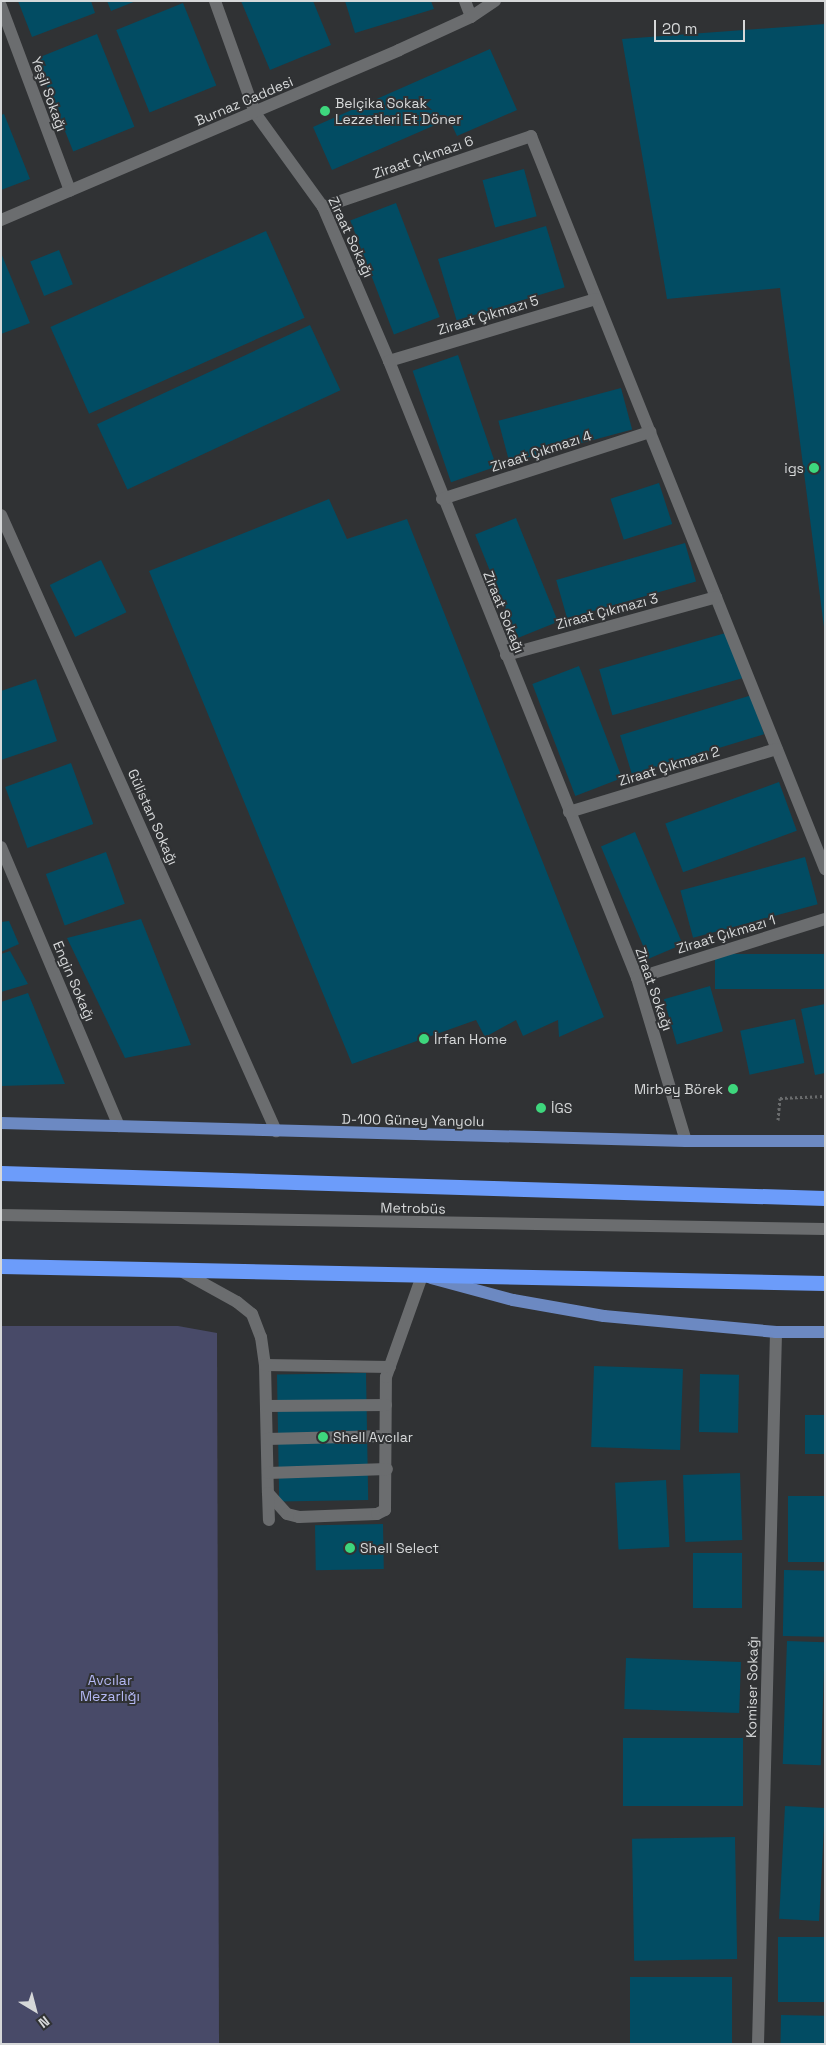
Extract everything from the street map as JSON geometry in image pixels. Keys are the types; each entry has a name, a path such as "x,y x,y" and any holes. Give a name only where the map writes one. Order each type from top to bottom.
{"highway":[{"path":"1,1173 825,1198"},
{"path":"1,1266 825,1283"}],"main road":[{"name":"D-100 Güney Yanyolu","path":"1,1123 686,1141 825,1141"},
{"path":"422,1276 513,1300 604,1316 776,1332 825,1332"}],"street":[{"name":"Ziraat Sokağı","path":"215,1 255,113 323,207 389,361 442,499 637,978 686,1141"},
{"path":"465,1 471,17"},
{"name":"Burnaz Caddesi","path":"1,220 255,113 471,17 495,1"},
{"name":"Yeşil Sokağı","path":"1,6 70,191"},
{"name":"Ziraat Çıkmazı 6","path":"323,207 531,136 596,298"},
{"path":"596,298 825,869"},
{"name":"Ziraat Çıkmazı 5","path":"389,361 596,298"},
{"name":"Ziraat Çıkmazı 4","path":"442,499 650,432"},
{"name":"Gülistan Sokağı","path":"1,515 276,1131"},
{"name":"Ziraat Çıkmazı 3","path":"506,655 716,596"},
{"name":"Ziraat Çıkmazı 2","path":"569,812 777,749"},
{"name":"Engin Sokağı","path":"1,847 118,1126"},
{"name":"Ziraat Çıkmazı 1","path":"637,978 825,919"},
{"name":"Metrobüs","path":"1,1215 825,1229"},
{"path":"181,1271 238,1302 252,1314 261,1337 265,1365 269,1520"},
{"path":"268,1493 287,1514 299,1517 377,1514 385,1510 387,1504 386,1377 422,1276"},
{"name":"Komiser Sokağı","path":"758,2044 776,1332"},
{"path":"265,1365 390,1367"},
{"path":"266,1406 386,1405"},
{"path":"267,1438 386,1436"},
{"path":"268,1473 387,1469"}],"path":[{"path":"780,1098 825,1096"}],"green space":[{"name":"Avcılar Mezarlığı","path":"1,1326 178,1326 217,1333 219,2044 1,2044"}],"building":[{"path":"18,1 91,1 95,13 32,37"},
{"path":"107,1 136,1 111,11"},
{"path":"241,1 313,1 331,45 270,70"},
{"path":"345,1 431,1 434,9 355,33"},
{"path":"183,3 216,86 150,112 116,30"},
{"name":"igs","path":"825,24 824,627 780,288 667,299 622,39"},
{"path":"97,34 134,127 73,151 36,59"},
{"path":"490,49 517,110 457,136 449,119 332,170 313,127"},
{"path":"4,114 30,179 1,190 1,115"},
{"path":"524,169 537,216 495,227 482,180"},
{"path":"396,203 440,317 394,334 350,221"},
{"path":"546,226 565,287 457,320 438,259"},
{"path":"266,231 305,318 89,414 50,327"},
{"path":"59,250 73,284 44,296 30,262"},
{"path":"1,253 30,323 1,334"},
{"path":"310,325 340,390 127,490 97,424"},
{"path":"458,355 496,467 451,482 413,371"},
{"path":"621,388 632,430 509,462 498,421"},
{"path":"659,483 672,524 624,540 610,499"},
{"path":"329,499 347,539 407,519 604,1017 559,1037 558,1020 523,1036 516,1020 485,1037 476,1020 352,1064 149,571"},
{"path":"516,518 558,622 517,638 475,534"},
{"path":"685,543 696,581 567,618 556,580"},
{"path":"101,560 126,612 75,637 50,585"},
{"path":"729,632 742,678 612,715 599,669"},
{"path":"579,666 622,778 575,796 532,684"},
{"path":"36,679 57,741 1,760 1,691"},
{"path":"752,695 764,734 632,775 620,735"},
{"path":"71,763 93,824 27,848 5,787"},
{"path":"779,782 797,831 683,872 665,823"},
{"path":"635,832 683,944 649,959 601,846"},
{"path":"106,852 125,904 65,926 46,874"},
{"path":"805,857 818,904 693,938 680,890"},
{"path":"141,919 191,1045 125,1058 67,938"},
{"path":"9,921 19,944 1,952 1,922"},
{"path":"10,951 28,984 1,992 1,954"},
{"path":"715,954 825,954 825,989 715,989"},
{"path":"710,986 723,1031 677,1044 664,999"},
{"path":"28,993 65,1084 1,1086 1,1002"},
{"path":"825,1004 825,1073 815,1075 801,1009"},
{"path":"795,1019 804,1063 750,1075 740,1031"},
{"path":"594,1366 683,1369 680,1450 591,1447"},
{"path":"366,1373 368,1500 279,1502 277,1375"},
{"path":"700,1374 739,1375 738,1433 699,1432"},
{"path":"805,1415 825,1415 825,1454 805,1454"},
{"path":"740,1473 742,1540 685,1542 683,1475"},
{"path":"666,1480 670,1547 619,1550 615,1483"},
{"path":"788,1496 825,1496 825,1562 788,1562"},
{"name":"Shell Select","path":"383,1524 384,1569 316,1570 315,1525"},
{"path":"693,1553 742,1553 742,1608 693,1608"},
{"path":"784,1570 825,1571 824,1637 783,1636"},
{"path":"787,1641 825,1642 821,1765 783,1764"},
{"path":"626,1658 741,1662 739,1713 624,1709"},
{"path":"623,1738 743,1738 743,1806 623,1806"},
{"path":"785,1806 825,1808 819,1921 779,1919"},
{"path":"735,1837 737,1959 634,1961 632,1839"},
{"path":"778,1937 825,1937 825,2002 778,2002"},
{"path":"630,1977 732,1977 732,2044 630,2044"},
{"path":"781,2015 825,2016 825,2044 780,2044"}],"place":[{"name":"Belçika Sokak Lezzetleri Et Döner","path":"325,111"},
{"name":"igs","path":"814,468"},
{"name":"İrfan Home","path":"424,1039"},
{"name":"Mirbey Börek","path":"733,1089"},
{"name":"İGS","path":"541,1108"},
{"name":"Shell Avcılar","path":"323,1437"},
{"name":"Shell Select","path":"350,1548"}]}
